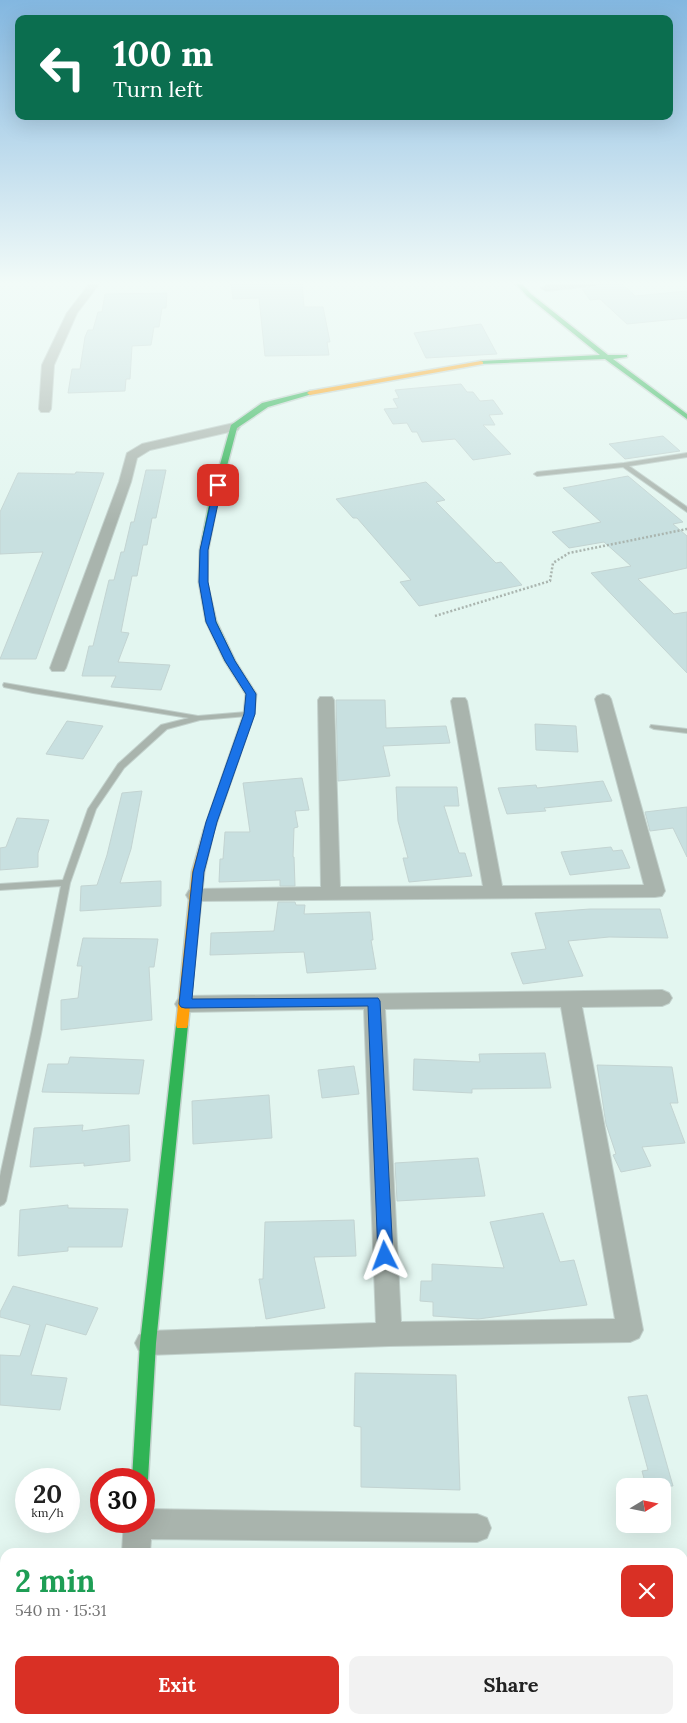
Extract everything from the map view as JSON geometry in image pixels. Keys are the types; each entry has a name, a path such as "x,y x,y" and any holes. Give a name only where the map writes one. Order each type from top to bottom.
{"street":[{"path":"45,409 49,363"},
{"path":"58,668 125,482 131,456 146,447 234,427 265,404 290,397 491,363"},
{"path":"616,363 687,417"},
{"path":"141,1468 148,1342 198,872 211,822 250,714 251,694 230,661 211,622 203,582 206,541 213,504 234,427"},
{"path":"196,895 655,891 603,699"},
{"path":"326,700 330,894"},
{"path":"459,701 494,892"},
{"path":"185,1004 662,998"},
{"path":"148,1342 389,1334 630,1330 570,999"},
{"path":"374,1001 389,1334"},
{"path":"155,1523 476,1528"},
{"path":"136,1548 137,1533"}],"lane":[{"path":"537,474 687,455"},
{"path":"624,464 687,510"},
{"path":"7,685 33,691 200,718"},
{"path":"0,1201 66,883 92,808 121,766 164,727 200,718 250,714"},
{"path":"654,727 687,731"},
{"path":"0,887 66,883"}],"path":[{"path":"435,616 550,581 553,563 569,553 687,529"}],"building":[{"path":"81,363 131,363 130,379 126,379 125,391 68,393 72,369 80,369"},
{"path":"461,384 467,392 473,392 480,401 493,400 503,414 489,415 495,425 483,425 511,454 473,460 455,439 422,442 417,432 412,432 407,423 393,424 384,409 398,408 393,399 399,398 395,390"},
{"path":"663,436 680,451 625,459 609,444"},
{"path":"146,470 166,470 156,518 152,518 147,545 143,545 137,576 132,576 121,632 129,633 118,662 170,665 161,690 111,687 116,676 82,676 89,646 93,646 109,580 114,580 121,552 124,552 131,522 134,522"},
{"path":"76,472 104,473 36,659 0,659 43,552 0,554 0,512 18,473 75,474"},
{"path":"628,476 683,522 673,524 687,536 687,568 638,579 674,614 687,612 687,673 591,573 631,566 604,542 569,548 552,532 601,522 563,488"},
{"path":"426,482 445,500 436,502 496,563 501,562 522,585 419,606 400,582 411,580 357,518 353,518 336,499"},
{"path":"336,700 385,700 386,728 446,726 450,743 383,746 390,776 338,781"},
{"path":"67,721 103,726 83,759 46,754"},
{"path":"535,724 576,726 578,752 536,750"},
{"path":"302,778 309,810 295,811 298,827 294,828 295,886 280,886 280,880 219,882 220,859 223,859 225,832 250,832 243,783"},
{"path":"603,781 612,801 544,808 546,811 507,814 498,788 536,785 537,788"},
{"path":"396,787 457,787 459,806 444,806 459,853 465,853 472,876 409,882 403,858 408,858 398,821"},
{"path":"142,791 131,849 120,883 161,881 161,906 80,911 81,886 97,885 107,855 122,793"},
{"path":"687,807 687,857 673,828 650,831 645,812"},
{"path":"17,818 49,820 38,853 38,867 0,870 0,848 6,847"},
{"path":"611,847 613,851 622,850 630,868 570,875 561,852"},
{"path":"278,902 295,902 296,905 305,905 304,914 370,912 373,940 371,940 376,969 307,973 304,952 210,955 211,933 274,931"},
{"path":"590,909 660,909 668,938 609,937 568,941 583,976 523,984 511,953 546,949 535,913"},
{"path":"83,938 158,939 154,967 149,967 152,1020 61,1030 61,1000 78,998 82,966 77,966"},
{"path":"545,1053 551,1088 472,1089 472,1093 413,1090 414,1059 480,1062 479,1054"},
{"path":"70,1057 144,1060 139,1094 42,1092 48,1064 68,1064"},
{"path":"597,1065 672,1067 678,1103 670,1103 685,1143 642,1147 651,1166 621,1172 613,1155 616,1154 606,1124"},
{"path":"354,1066 359,1094 322,1098 318,1070"},
{"path":"269,1095 272,1138 193,1144 192,1101"},
{"path":"83,1125 82,1131 129,1125 130,1161 84,1166 84,1163 30,1167 34,1128"},
{"path":"478,1158 485,1196 397,1201 395,1163"},
{"path":"68,1205 68,1208 128,1209 122,1247 68,1247 68,1251 18,1256 20,1210"},
{"path":"543,1213 560,1262 574,1260 587,1305 478,1319 433,1316 433,1302 420,1301 421,1281 432,1281 432,1264 504,1268 490,1222"},
{"path":"354,1220 356,1256 314,1257 325,1308 266,1319 259,1279 263,1279 265,1222"},
{"path":"13,1286 98,1308 86,1335 46,1324 31,1375 67,1378 60,1410 0,1405 0,1355 20,1356 30,1325 0,1317 0,1312"},
{"path":"355,1373 456,1375 460,1490 361,1487 361,1427 354,1426"},
{"path":"647,1395 671,1478 644,1478 642,1471 648,1470 628,1397"}],"traffic: fast":[{"path":"615,363 687,417"},
{"path":"209,830 249,714 251,694 230,661 211,621 203,582 204,550 213,504 234,427 265,405 310,393"},
{"path":"141,1468 148,1343 182,1025"}],"traffic: slow":[{"path":"310,393 479,363"},
{"path":"182,1025 198,872 209,830"}],"route":[{"path":"218,485 204,550 203,582 211,622 230,661 251,694 250,714 211,822 198,872 185,1004 374,1001 385,1256"}]}
